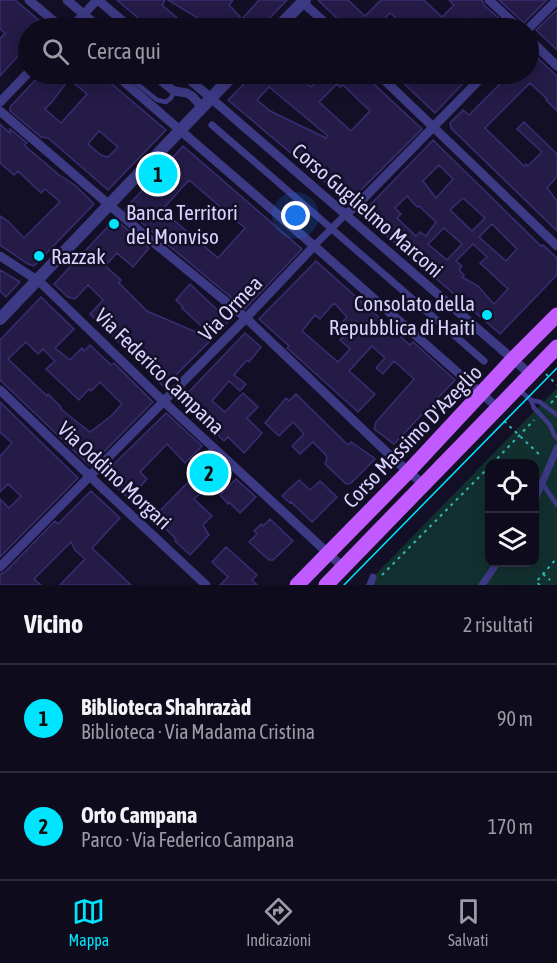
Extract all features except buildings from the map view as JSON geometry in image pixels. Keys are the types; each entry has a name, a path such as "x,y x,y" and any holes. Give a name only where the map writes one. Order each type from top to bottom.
{"main road":[{"name":"Corso Massimo D'Azeglio","path":"297,585 557,315"},
{"name":"Corso Massimo D'Azeglio","path":"326,585 557,347"}],"street":[{"path":"29,0 51,18"},
{"path":"67,0 88,18"},
{"path":"81,18 97,0 119,18"},
{"path":"489,0 508,18"},
{"path":"539,18 557,0"},
{"path":"286,18 302,1 320,18"},
{"path":"539,49 557,66"},
{"path":"0,102 18,83"},
{"path":"128,84 498,408"},
{"name":"Corso Guglielmo Marconi","path":"165,84 174,91 187,93 206,102"},
{"name":"Corso Guglielmo Marconi","path":"191,84 206,102 346,214 530,374"},
{"path":"0,319 224,84"},
{"path":"389,84 557,246"},
{"name":"Via Ormea","path":"0,567 475,84"},
{"path":"0,111 142,233 246,318 423,484"},
{"path":"212,125 484,361"},
{"name":"Via Federico Campana","path":"0,256 38,279 164,401 343,567"},
{"name":"Via Oddino Morgari","path":"0,390 206,585"},
{"path":"539,490 553,464 557,448"},
{"path":"482,585 495,567"}],"lane":[{"path":"138,84 161,102 166,102 171,98 174,91"},
{"path":"517,388 531,400 540,402 557,415"},
{"path":"531,400 534,408 550,425 557,438"},
{"path":"542,483 557,505"}],"path":[{"path":"547,407 557,396"},
{"path":"497,459 540,414"},
{"path":"507,424 541,456"},
{"path":"373,581 485,471"},
{"path":"540,585 536,582 557,558"},
{"path":"543,574 550,580"}],"green space":[{"path":"557,388 557,585 365,585 485,462 485,567 539,567 539,459 488,459"},
{"path":"202,453 230,478 217,493 188,468"}],"tram line":[{"path":"344,585 557,368"}],"place":[{"name":"Biblioteca Shahrazàd","path":"158,174"},
{"name":"Banca Territori del Monviso","path":"114,224"},
{"name":"Razzak","path":"39,256"},
{"name":"Consolato della Repubblica di Haiti","path":"487,315"},
{"name":"Orto Campana","path":"209,473"}]}
